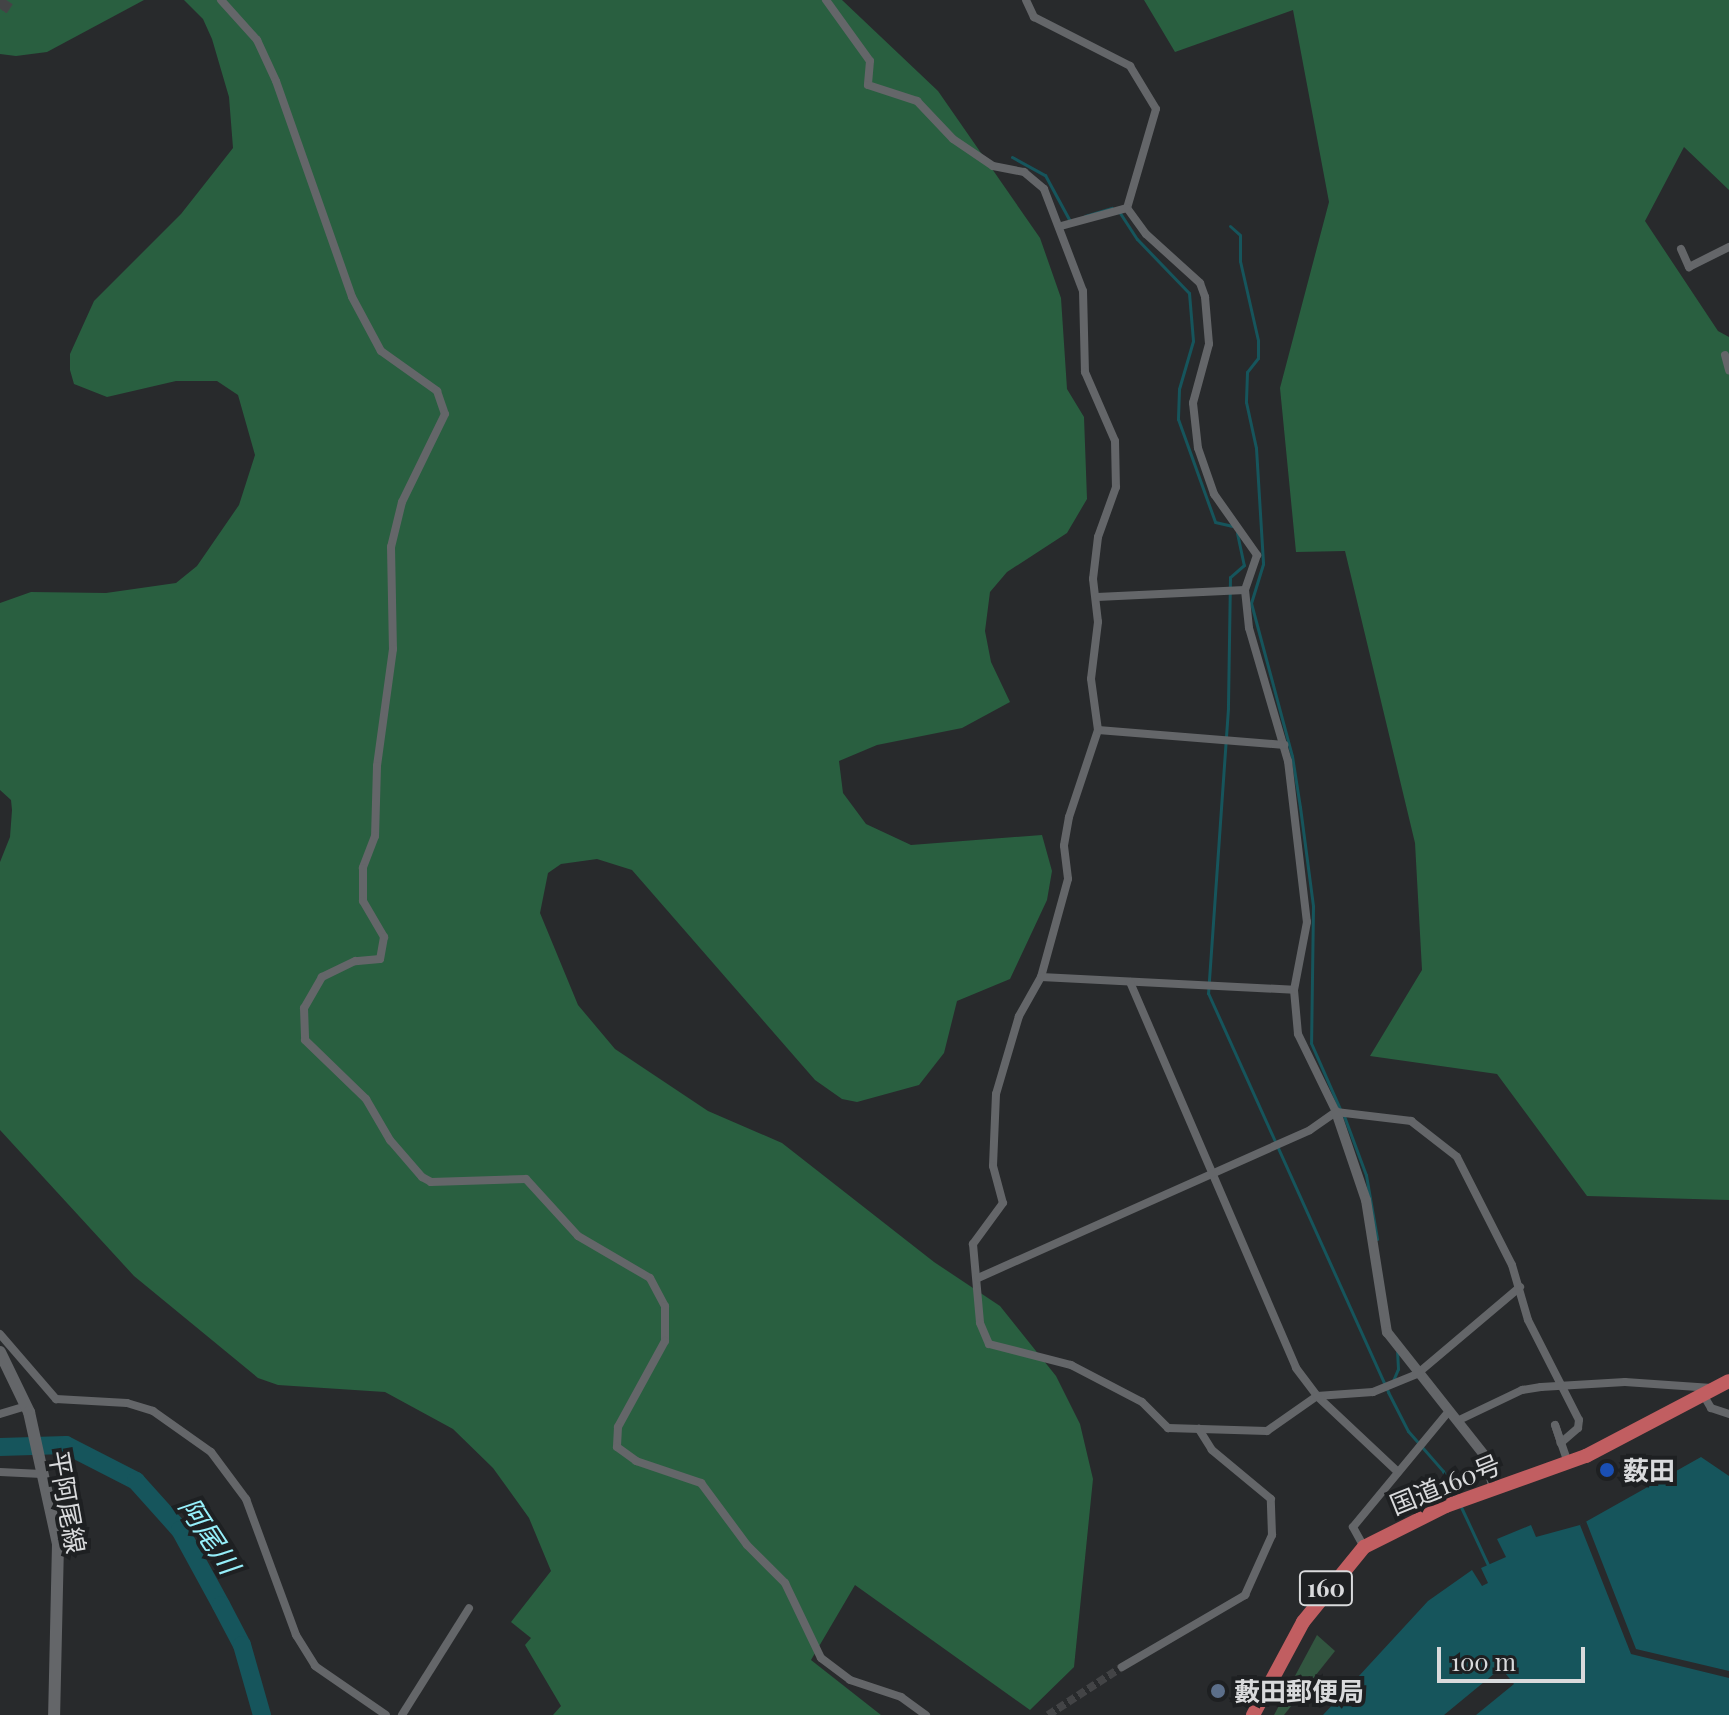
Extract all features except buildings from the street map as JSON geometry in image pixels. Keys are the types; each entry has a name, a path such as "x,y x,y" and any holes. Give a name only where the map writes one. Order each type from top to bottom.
{"highway":[{"name":"国道160号","path":"1253,1715 1320,1596 1364,1547 1446,1506 1568,1462 1717,1389"}],"main road":[{"name":"平阿尾線","path":"0,1352 26,1409 58,1544 54,1715"}],"street":[{"path":"221,0 257,40 337,262 374,338 390,361 437,391 445,414 402,502 391,547 393,649 377,766 375,836 363,868 363,901 384,937 380,959 355,961 322,977 304,1008 305,1040 366,1099 390,1140 422,1177 431,1182 526,1179 578,1236 650,1278 665,1306 665,1341 618,1427 617,1447 636,1461 701,1483 747,1545 785,1583 821,1658 850,1680 901,1697 926,1715"},
{"path":"826,0 870,61 868,85 917,101 953,139 983,159 1024,172 1044,189 1061,226 1083,291 1085,372 1115,441 1116,487 1095,558 1097,597 1091,679 1098,730 1069,817 1064,846 1068,879 1041,977 1019,1016 996,1094 993,1166 1003,1203 973,1244 980,1323 989,1344 1071,1365 1099,1384 1142,1402 1168,1428 1267,1431 1317,1396 1373,1392 1417,1374 1520,1287"},
{"path":"1026,0 1034,17 1130,66 1156,109 1127,208"},
{"path":"1061,226 1127,208"},
{"path":"1127,208 1146,234 1200,283 1205,297 1209,344 1193,403 1198,448 1214,494 1257,555 1245,590 1249,628 1284,745 1307,922 1294,990 1298,1034 1336,1112 1366,1200 1383,1318 1417,1374 1484,1455 1494,1488"},
{"path":"1681,249 1689,267 1729,247"},
{"path":"1728,352 1729,370"},
{"path":"1097,597 1245,590"},
{"path":"1098,730 1284,745"},
{"path":"1041,977 1294,990"},
{"path":"1130,982 1296,1368 1317,1396 1398,1472"},
{"path":"978,1278 1310,1130 1336,1112 1411,1121 1457,1157 1520,1287 1535,1335 1564,1384 1579,1420 1578,1428 1561,1443 1555,1425 1568,1462"},
{"path":"0,1334 56,1399 127,1403 153,1411 211,1452 246,1499 296,1635 315,1666 386,1715"},
{"path":"1457,1421 1522,1390 1564,1384 1717,1389 1711,1408 1729,1414"},
{"path":"0,1414 26,1409"},
{"path":"1364,1547 1353,1527 1412,1451 1448,1412"},
{"path":"1122,1667 1245,1595 1272,1535 1271,1499 1212,1450 1199,1429"},
{"path":"0,1472 41,1471"},
{"path":"402,1715 469,1608"}],"green space":[{"path":"0,0 144,0 47,52 16,56 0,54"},
{"path":"184,0 842,0 938,91 1040,238 1061,298 1067,389 1084,417 1087,499 1067,533 1007,572 990,592 985,631 991,662 1010,702 962,728 877,745 839,761 843,793 866,824 911,845 1042,835 1052,871 1047,900 1010,979 957,1001 944,1053 919,1085 857,1102 842,1099 815,1080 632,870 597,859 561,864 548,873 540,913 578,1005 615,1049 708,1111 782,1143 934,1262 1000,1306 1056,1376 1080,1424 1093,1479 1074,1667 1030,1710 855,1585 811,1660 881,1715 553,1715 561,1706 525,1645 531,1638 511,1622 551,1571 529,1518 493,1468 453,1429 385,1392 278,1385 258,1378 134,1276 0,1130 0,862 10,837 12,810 11,800 0,790 0,603 31,592 106,593 176,583 197,566 239,505 255,455 238,395 217,381 176,381 107,397 74,384 70,370 70,354 94,301 181,214 233,148 229,97 212,39 203,19"},
{"path":"1144,0 1729,0 1729,190 1684,147 1645,221 1718,331 1729,337 1729,1200 1587,1196 1497,1074 1370,1056 1422,970 1415,843 1345,551 1296,552 1280,388 1329,202 1293,10 1175,52"},
{"path":"1317,1635 1335,1651 1284,1715 1274,1715"}],"water":[{"path":"1701,1457 1729,1476 1729,1715 1323,1715 1428,1601 1472,1570 1482,1586 1488,1583 1481,1568 1506,1557 1497,1539 1531,1525 1536,1537 1580,1525"}],"pier":[{"path":"1586,1521 1636,1649 1729,1671 1729,1678 1631,1654 1580,1525"},
{"path":"1501,1668 1514,1684 1476,1715 1444,1715"}],"waterway":[{"path":"1012,157 1045,175 1070,221"},
{"path":"1085,216 1112,208"},
{"path":"1120,213 1137,239 1189,293 1193,341 1179,389 1178,419 1215,522 1233,526"},
{"path":"1230,226 1240,235 1240,261 1258,340 1258,358 1247,372 1246,402 1256,448 1263,564 1251,603 1292,756 1300,807 1313,906 1311,1043 1340,1109"},
{"path":"1237,533 1244,565 1230,577 1228,708 1208,993 1388,1392 1408,1431 1443,1471 1455,1497"},
{"path":"1344,1116 1366,1175 1377,1239"},
{"path":"1392,1383 1398,1369 1397,1352"},
{"name":"阿尾川","path":"0,1447 66,1445 136,1481 180,1530 221,1605 242,1645 262,1715"},
{"path":"1461,1507 1488,1565"}],"tunnel":[{"path":"0,9 6,0"},
{"path":"1048,1715 1122,1667"}],"place":[{"name":"薮田","path":"1607,1470"},
{"name":"藪田郵便局","path":"1218,1691"}]}
